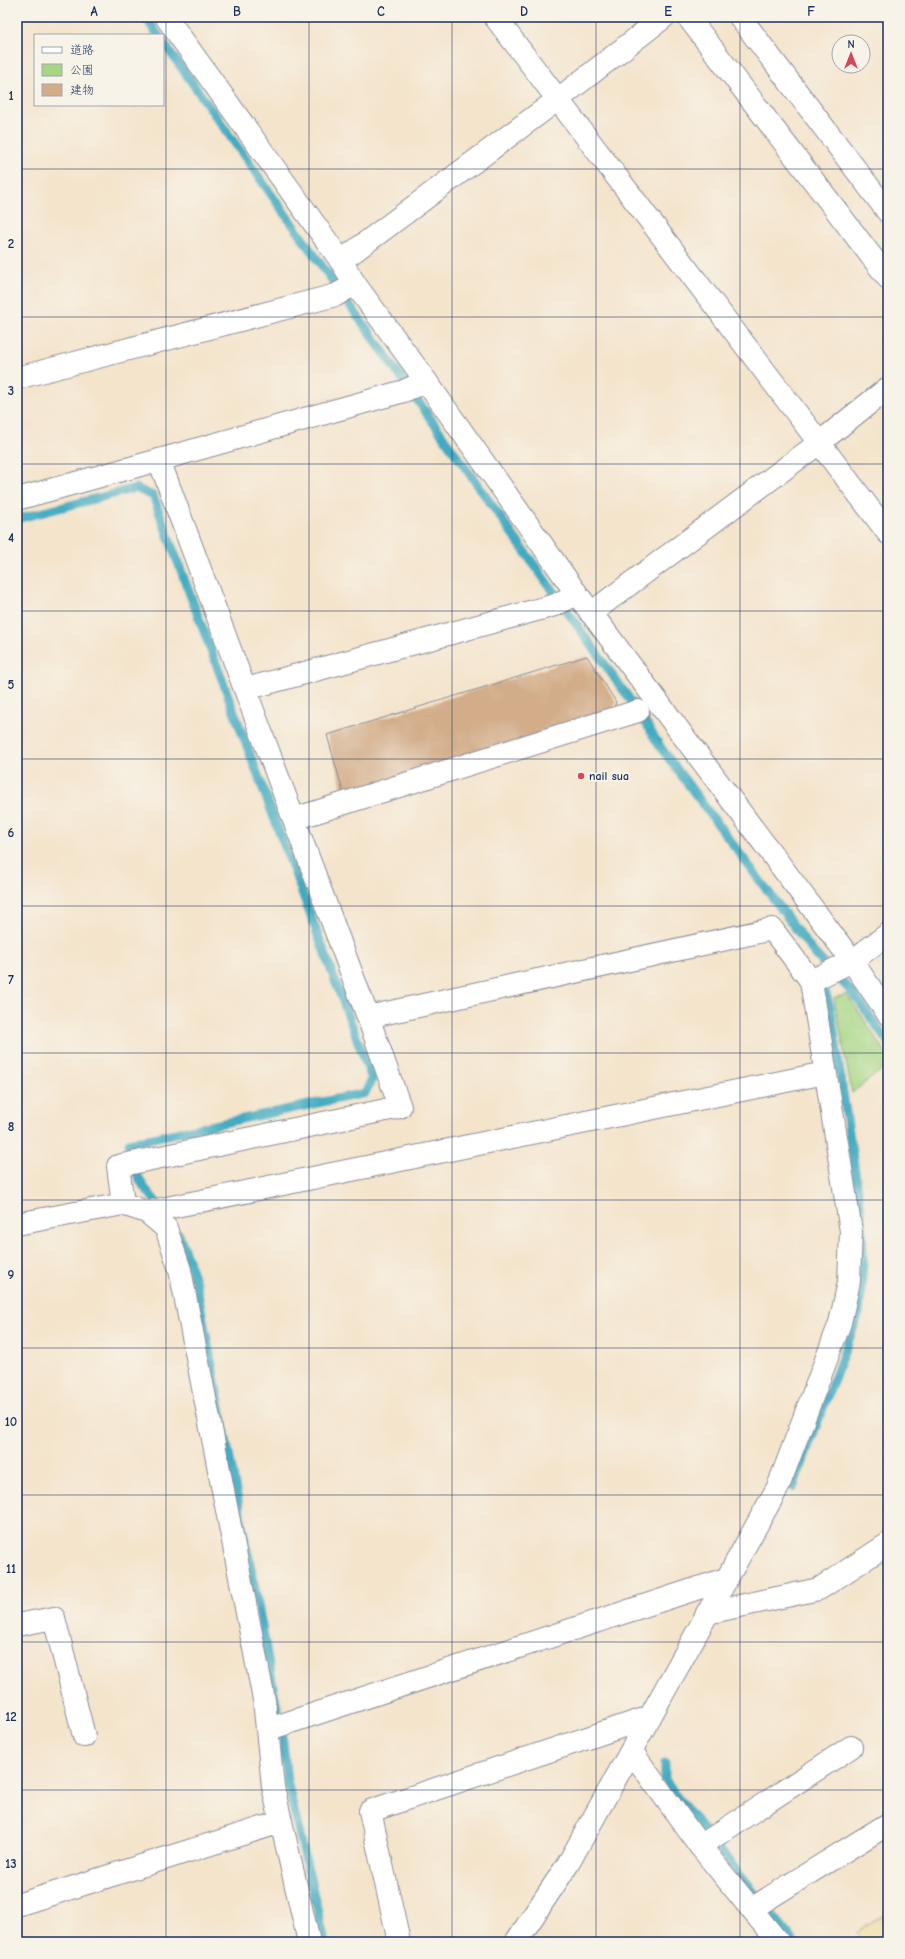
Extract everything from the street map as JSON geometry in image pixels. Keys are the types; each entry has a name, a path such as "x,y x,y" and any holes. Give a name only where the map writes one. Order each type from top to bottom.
{"street":[{"path":"166,17 341,261 346,290 567,599 591,613 846,964 888,1014"},
{"path":"495,17 888,533"},
{"path":"341,261 557,100 664,17"},
{"path":"688,17 888,278"},
{"path":"740,17 888,212"},
{"path":"17,378 346,290"},
{"path":"17,499 416,386"},
{"path":"591,613 818,443 888,388"},
{"path":"123,1204 118,1166 400,1106 246,689 159,460"},
{"path":"246,689 567,599"},
{"path":"294,819 638,711"},
{"path":"368,1017 772,929 815,979 825,1073 851,1231 849,1282 840,1324 778,1487 726,1578 632,1752 568,1864 516,1942"},
{"path":"815,979 846,964 888,934"},
{"path":"17,1224 123,1204 157,1210 825,1073"},
{"path":"157,1210 166,1228 180,1270 264,1700 278,1726 273,1787 309,1942"},
{"path":"707,1613 818,1589 888,1544"},
{"path":"278,1726 726,1578"},
{"path":"17,1625 54,1618 84,1736"},
{"path":"400,1942 370,1811 650,1717"},
{"path":"708,1841 851,1747"},
{"path":"632,1752 708,1841 759,1904 778,1942"},
{"path":"17,1905 281,1822"},
{"path":"759,1904 888,1824"}],"green space":[{"path":"847,994 888,1056 888,1065 852,1093 834,998"}],"sand":[{"path":"888,1913 888,1942 864,1942 856,1932"}],"building":[{"path":"587,656 616,702 611,715 344,795 327,735"}],"waterway":[{"path":"145,17 157,34"},
{"path":"164,43 638,711 661,748 814,953 854,994 888,1042"},
{"path":"17,519 136,488 153,496 372,1079 365,1093 129,1143 135,1171 144,1187 162,1209"},
{"path":"793,1487 859,1313 863,1263 862,1218 830,1007 820,975"},
{"path":"179,1234 196,1283 260,1615 283,1741 287,1781 325,1942"},
{"path":"665,1763 665,1779 673,1792 794,1942"}],"place":[{"name":"nail sua","path":"581,776"}]}
